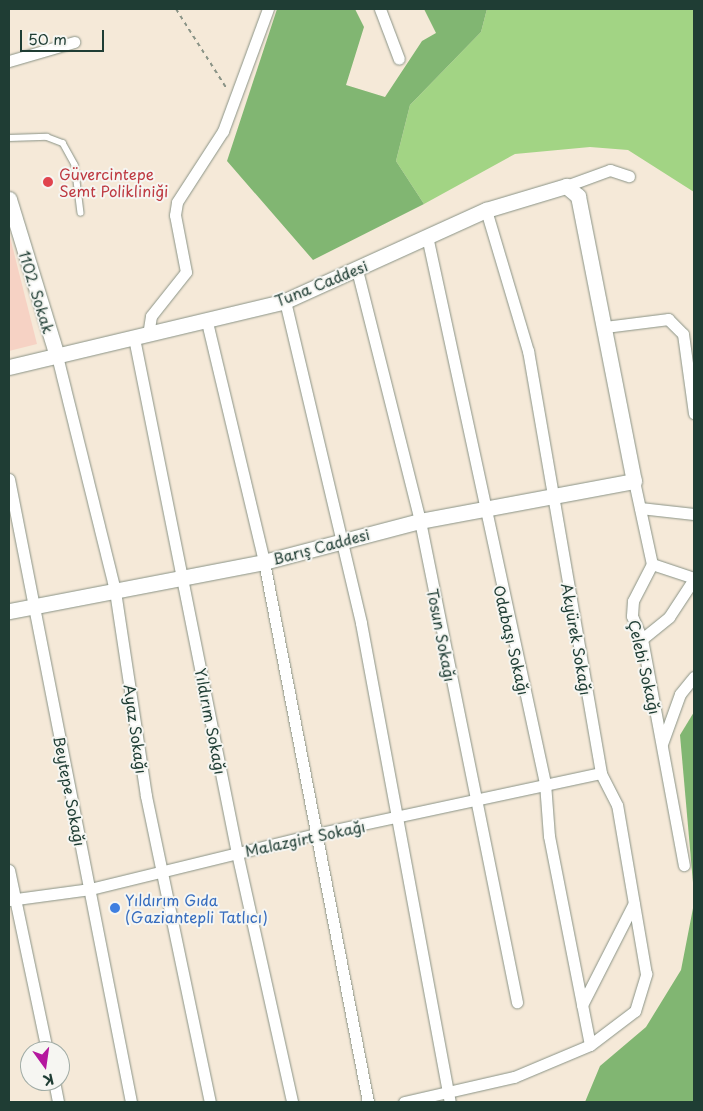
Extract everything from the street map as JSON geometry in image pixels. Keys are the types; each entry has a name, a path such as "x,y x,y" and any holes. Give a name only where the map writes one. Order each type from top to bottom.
{"street":[{"path":"141,336 151,316 186,272 175,216 177,202 223,131 268,9"},
{"path":"380,9 399,59"},
{"path":"9,61 74,42"},
{"path":"566,186 610,170 629,176"},
{"path":"566,186 578,196 652,564 694,578 669,617 642,639"},
{"name":"Tuna Caddesi","path":"9,367 207,322 285,300 357,270 486,210 566,186"},
{"name":"1102. Sokak","path":"9,199 57,356"},
{"name":"Akyürek Sokağı","path":"404,1102 449,1097 514,1077 590,1045 635,1011 644,991 646,974 617,805 601,773 551,497 521,316 486,210"},
{"name":"Odabaşı Sokağı","path":"427,236 483,511 545,783 549,836 590,1045"},
{"name":"Tosun Sokağı","path":"357,270 420,521 473,800 516,1002"},
{"path":"285,300 361,623 449,1097"},
{"path":"605,327 668,319 683,334 694,413"},
{"path":"207,322 264,562 368,1102"},
{"name":"Yıldırım Sokağı","path":"141,336 182,578 237,853 292,1102"},
{"name":"Ayaz Sokağı","path":"57,356 115,591 161,871 210,1102"},
{"name":"Beytepe Sokağı","path":"9,479 131,1102"},
{"name":"Barış Caddesi","path":"9,611 264,562 340,539 420,521 483,511 634,481"},
{"path":"640,508 694,514"},
{"name":"Çelebi Sokağı","path":"652,564 633,601 632,616 642,639 684,865"},
{"name":"Çelebi Sokağı","path":"662,744 680,694 694,677"},
{"name":"Malazgirt Sokağı","path":"12,899 90,889 316,834 396,819 545,783 601,773"},
{"path":"9,870 12,899 46,1041"},
{"path":"582,1005 634,903"}],"lane":[{"path":"9,138 47,137 63,143 75,165 81,213"}],"path":[{"path":"176,9 234,99"}],"shaded area":[{"path":"9,233 37,344 9,351"}],"green space":[{"path":"277,9 355,9 364,27 346,85 385,97 422,41 436,33 424,9 487,9 481,32 410,105 396,161 424,204 313,260 227,161"},
{"path":"487,9 694,9 694,192 628,150 590,147 515,154 424,204 396,161 410,105 481,32"},
{"path":"694,712 694,894 680,735"},
{"path":"694,903 694,1102 585,1102 600,1066 646,1027 681,970"}],"place":[{"name":"Güvercintepe Semt Polikliniği","path":"48,182"},
{"name":"Yıldırım Gıda (Gaziantepli Tatlıcı)","path":"115,908"}]}
